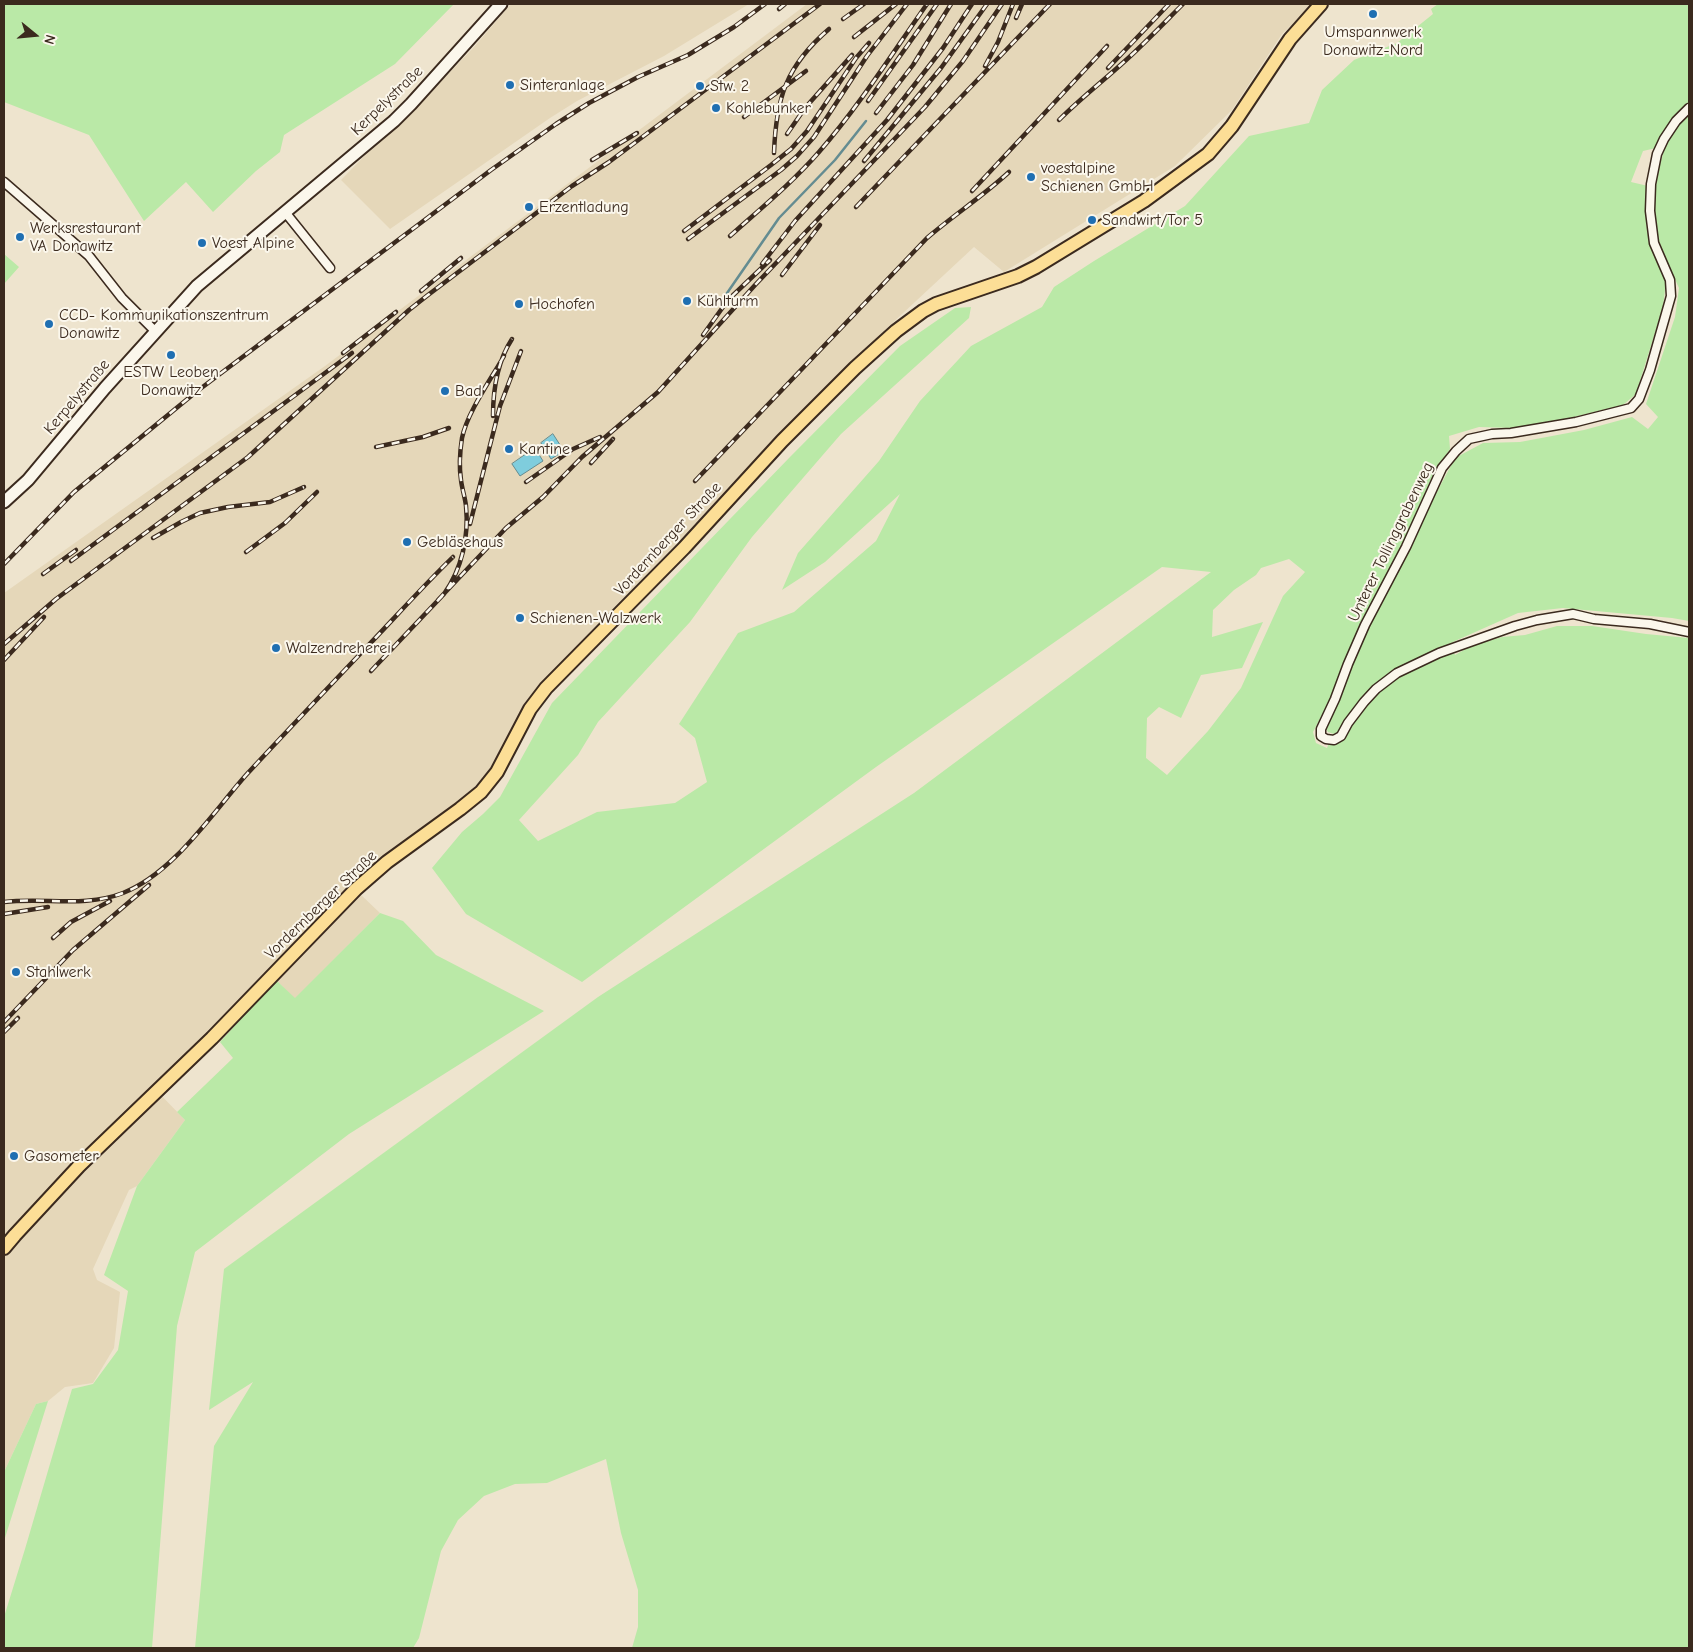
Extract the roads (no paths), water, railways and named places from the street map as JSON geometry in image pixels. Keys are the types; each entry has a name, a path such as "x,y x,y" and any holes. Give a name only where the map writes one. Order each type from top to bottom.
{"main road":[{"name":"Kerpelystraße","path":"4,502 28,480 109,383 197,286 400,116 501,4"},
{"name":"Vordernberger Straße","path":"4,1248 79,1166 212,1038 356,889 387,862 482,792 497,772 530,710 546,688 684,548 782,441 854,368 896,330 923,311 950,298 996,284 1036,267 1144,201 1208,154 1232,126 1290,39 1322,4"}],"street":[{"name":"Unterer Tollinggrabenweg","path":"1689,108 1676,121 1664,139 1657,154 1651,184 1650,211 1654,243 1670,280 1671,296 1650,370 1639,399 1631,408 1576,422 1468,439 1456,450 1442,468 1406,548 1365,625 1348,664 1336,699 1321,729 1321,736 1334,740 1341,736 1353,716 1376,689 1388,678 1410,666 1458,646 1537,620 1573,614 1594,619 1650,624 1689,632"},
{"path":"4,182 89,256 122,298 155,331"},
{"path":"286,212 330,268"}],"water":[{"path":"553,434 564,451 551,459 541,443"},
{"path":"535,448 543,461 520,476 512,464"}],"waterway":[{"path":"725,296 779,218 835,160 866,121"}],"railway":[{"path":"4,564 74,492 196,392 491,170 589,103 638,77 688,55 734,27 765,4"},
{"path":"779,9 785,4"},
{"path":"4,644 56,599 248,457 409,310 428,295 572,186 609,162 820,4"},
{"path":"843,19 864,4"},
{"path":"854,37 896,4"},
{"path":"688,239 797,156 814,137 867,56 907,4"},
{"path":"730,236 787,185 819,152 862,98 927,4"},
{"path":"868,101 937,4"},
{"path":"876,113 913,65 951,4"},
{"path":"762,264 795,221 887,120 943,48 972,4"},
{"path":"864,161 941,68 987,4"},
{"path":"438,600 506,528 543,497 582,457 658,392 756,284 925,107 963,61 1002,4"},
{"path":"985,66 998,42 1013,4"},
{"path":"1016,18 1022,4"},
{"path":"856,207 1050,4"},
{"path":"1108,68 1169,4"},
{"path":"1059,120 1132,54 1183,4"},
{"path":"774,153 777,116 786,84 803,56 829,29"},
{"path":"684,231 791,149 807,131 856,58 869,43"},
{"path":"972,191 1107,46"},
{"path":"787,134 805,108 852,55"},
{"path":"744,117 806,71"},
{"path":"592,160 637,133"},
{"path":"695,481 927,238 1009,172"},
{"path":"782,275 820,225"},
{"path":"421,291 461,258"},
{"path":"703,335 728,300 770,260"},
{"path":"343,353 396,312"},
{"path":"493,416 499,367 512,339"},
{"path":"470,524 500,406 521,351"},
{"path":"71,561 352,353"},
{"path":"371,671 444,594 460,563 467,517 460,470 462,438 474,407 504,356"},
{"path":"376,447 423,437 449,428"},
{"path":"526,482 573,449 600,437"},
{"path":"591,463 613,439"},
{"path":"153,538 200,513 228,507 270,502 304,487"},
{"path":"246,552 285,523 317,492"},
{"path":"43,574 76,550"},
{"path":"4,902 94,900 123,893 142,884 159,871 191,841 247,774 453,557"},
{"path":"4,660 44,617"},
{"path":"4,1022 73,950 149,885"},
{"path":"53,938 71,922 110,901"},
{"path":"4,914 48,907"},
{"path":"4,1032 18,1018"}],"place":[{"name":"Umspannwerk Donawitz-Nord","path":"1373,14"},
{"name":"Sinteranlage","path":"510,85"},
{"name":"Stw. 2","path":"700,86"},
{"name":"Kohlebunker","path":"716,108"},
{"name":"voestalpine Schienen GmbH","path":"1031,177"},
{"name":"Erzentladung","path":"529,207"},
{"name":"Sandwirt/Tor 5","path":"1092,220"},
{"name":"Werksrestaurant VA Donawitz","path":"20,237"},
{"name":"Voest Alpine","path":"202,243"},
{"name":"Kühlturm","path":"687,301"},
{"name":"Hochofen","path":"519,304"},
{"name":"CCD- Kommunikationszentrum Donawitz","path":"49,324"},
{"name":"ESTW Leoben Donawitz","path":"171,355"},
{"name":"Bad","path":"445,391"},
{"name":"Kantine","path":"509,449"},
{"name":"Gebläsehaus","path":"407,542"},
{"name":"Schienen-Walzwerk","path":"520,618"},
{"name":"Walzendreherei","path":"276,648"},
{"name":"Stahlwerk","path":"16,972"},
{"name":"Gasometer","path":"14,1156"}]}
